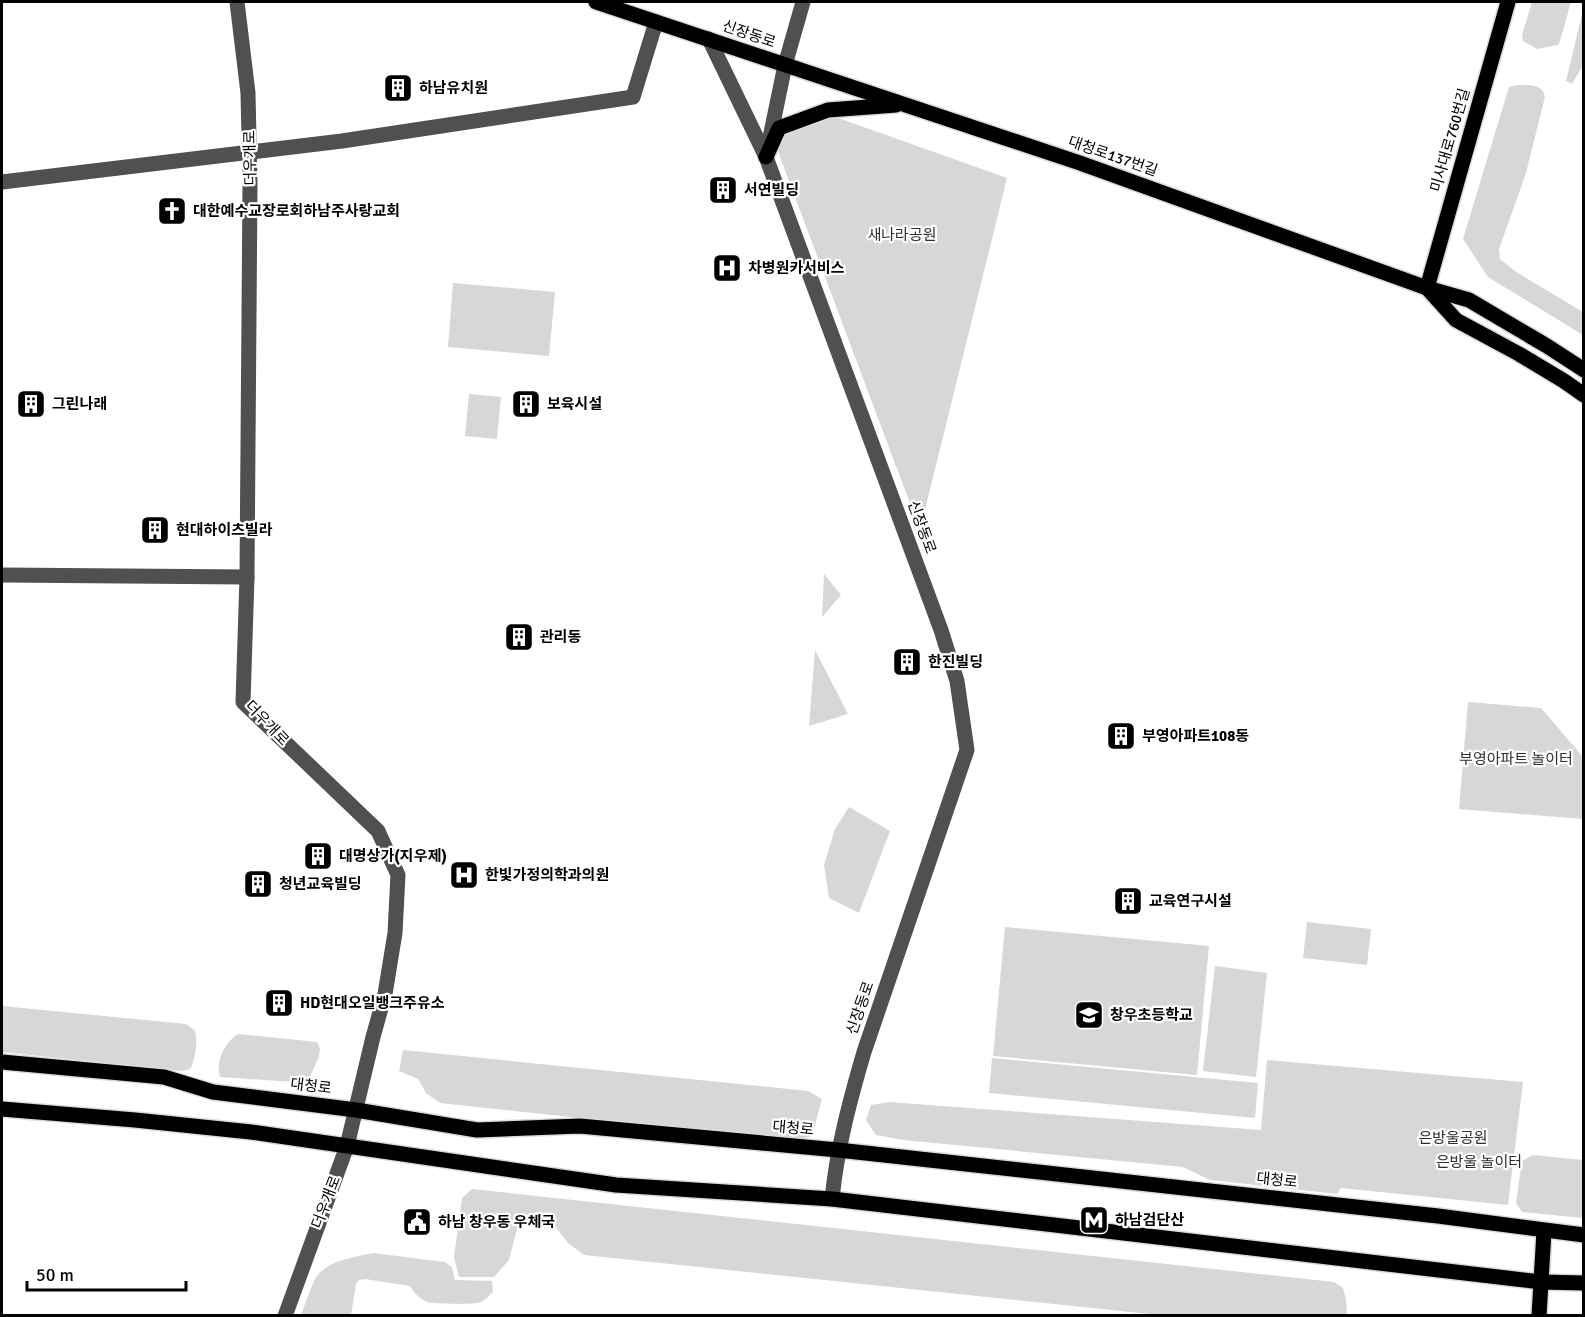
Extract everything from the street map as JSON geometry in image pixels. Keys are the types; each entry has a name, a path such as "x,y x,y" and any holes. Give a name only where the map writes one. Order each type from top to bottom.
{"main road":[{"name":"신장동로","path":"596,2 785,65"},
{"name":"미사대로760번길","path":"1427,288 1508,2"},
{"name":"대청로137번길","path":"785,65 1080,163 1427,288 1469,300 1584,370"},
{"path":"766,157 779,128 828,110 905,105"},
{"name":"대청로137번길","path":"1427,288 1456,320 1519,354 1584,395"},
{"name":"대청로","path":"2,1062 164,1077 213,1092 356,1110 477,1130 580,1126 838,1150 1438,1216 1584,1235"},
{"path":"2,1109 251,1132 616,1185 832,1198 1541,1282 1584,1283"},
{"path":"1539,1316 1544,1231"}],"street":[{"name":"더우개로","path":"237,2 248,93 250,152 243,702 378,831 398,875 395,933 385,994 347,1146 285,1316"},
{"path":"785,65 802,2"},
{"path":"2,182 342,141 633,97 657,22"},
{"path":"709,39 766,157"},
{"name":"신장동로","path":"785,65 766,157 941,630 957,681 967,750 853,1088 838,1150 832,1198"},
{"path":"2,575 246,577"}],"green space":[{"path":"1532,2 1571,2 1558,45 1537,49 1523,41 1522,35"},
{"path":"1583,10 1583,65 1572,84 1566,81"},
{"path":"1518,85 1539,87 1545,97 1526,173 1499,249 1500,259 1516,272 1583,312 1583,335 1488,277 1463,239 1509,87"},
{"name":"새나라공원","path":"813,109 1007,178 920,530 780,157 776,141"},
{"path":"453,283 555,292 549,356 448,347"},
{"path":"469,394 501,397 497,439 465,436"},
{"path":"824,574 841,595 822,617"},
{"path":"815,650 848,714 809,726"},
{"name":"부영아파트 놀이터","path":"1468,702 1541,708 1583,757 1583,819 1459,809"},
{"path":"849,807 890,831 859,913 829,898 824,865 835,829"},
{"path":"1307,922 1371,929 1367,965 1303,958"},
{"path":"1005,927 1209,946 1197,1075 993,1056"},
{"path":"1215,966 1267,973 1256,1077 1203,1071"},
{"path":"2,1006 186,1024 194,1030 196,1050 190,1069 182,1071 2,1052"},
{"path":"238,1034 317,1042 320,1048 319,1056 310,1077 303,1081 220,1077 219,1065 222,1053"},
{"path":"403,1050 808,1091 822,1099 812,1136 794,1141 440,1103 426,1093 418,1079 399,1071"},
{"path":"992,1058 1258,1083 1255,1118 989,1093"},
{"name":"은방울공원","path":"1267,1060 1523,1082 1508,1205 1341,1188 1337,1194 1210,1180 1183,1167 903,1140 876,1135 866,1120 871,1105 889,1102 1261,1130"},
{"path":"1533,1155 1583,1160 1583,1218 1522,1212 1516,1203 1522,1161"},
{"path":"472,1189 1334,1282 1343,1288 1347,1315 1159,1315 584,1255 568,1243 555,1226 531,1220 517,1229 509,1260 494,1277 459,1277 454,1257 462,1198"},
{"path":"373,1253 445,1262 452,1267 455,1280 492,1281 493,1292 477,1303 431,1303 419,1297 410,1286 365,1279 359,1280 356,1284 351,1315 301,1315 313,1284 322,1271 343,1260"}],"place":[{"name":"하남유치원","path":"398,88"},
{"name":"서연빌딩","path":"723,190"},
{"name":"대한예수교장로회하남주사랑교회","path":"172,211"},
{"name":"차병원카서비스","path":"727,268"},
{"name":"그린나래","path":"31,404"},
{"name":"보육시설","path":"526,404"},
{"name":"현대하이츠빌라","path":"155,530"},
{"name":"관리동","path":"519,637"},
{"name":"한진빌딩","path":"907,662"},
{"name":"부영아파트108동","path":"1121,736"},
{"name":"대명상가(지우제)","path":"318,856"},
{"name":"한빛가정의학과의원","path":"464,875"},
{"name":"청년교육빌딩","path":"258,884"},
{"name":"교육연구시설","path":"1128,901"},
{"name":"HD현대오일뱅크주유소","path":"279,1003"},
{"name":"창우초등학교","path":"1089,1015"},
{"name":"하남검단산","path":"1094,1220"},
{"name":"하남 창우동 우체국","path":"417,1222"}],"park label":[{"name":"은방울 놀이터","path":"1479,1162"}]}
